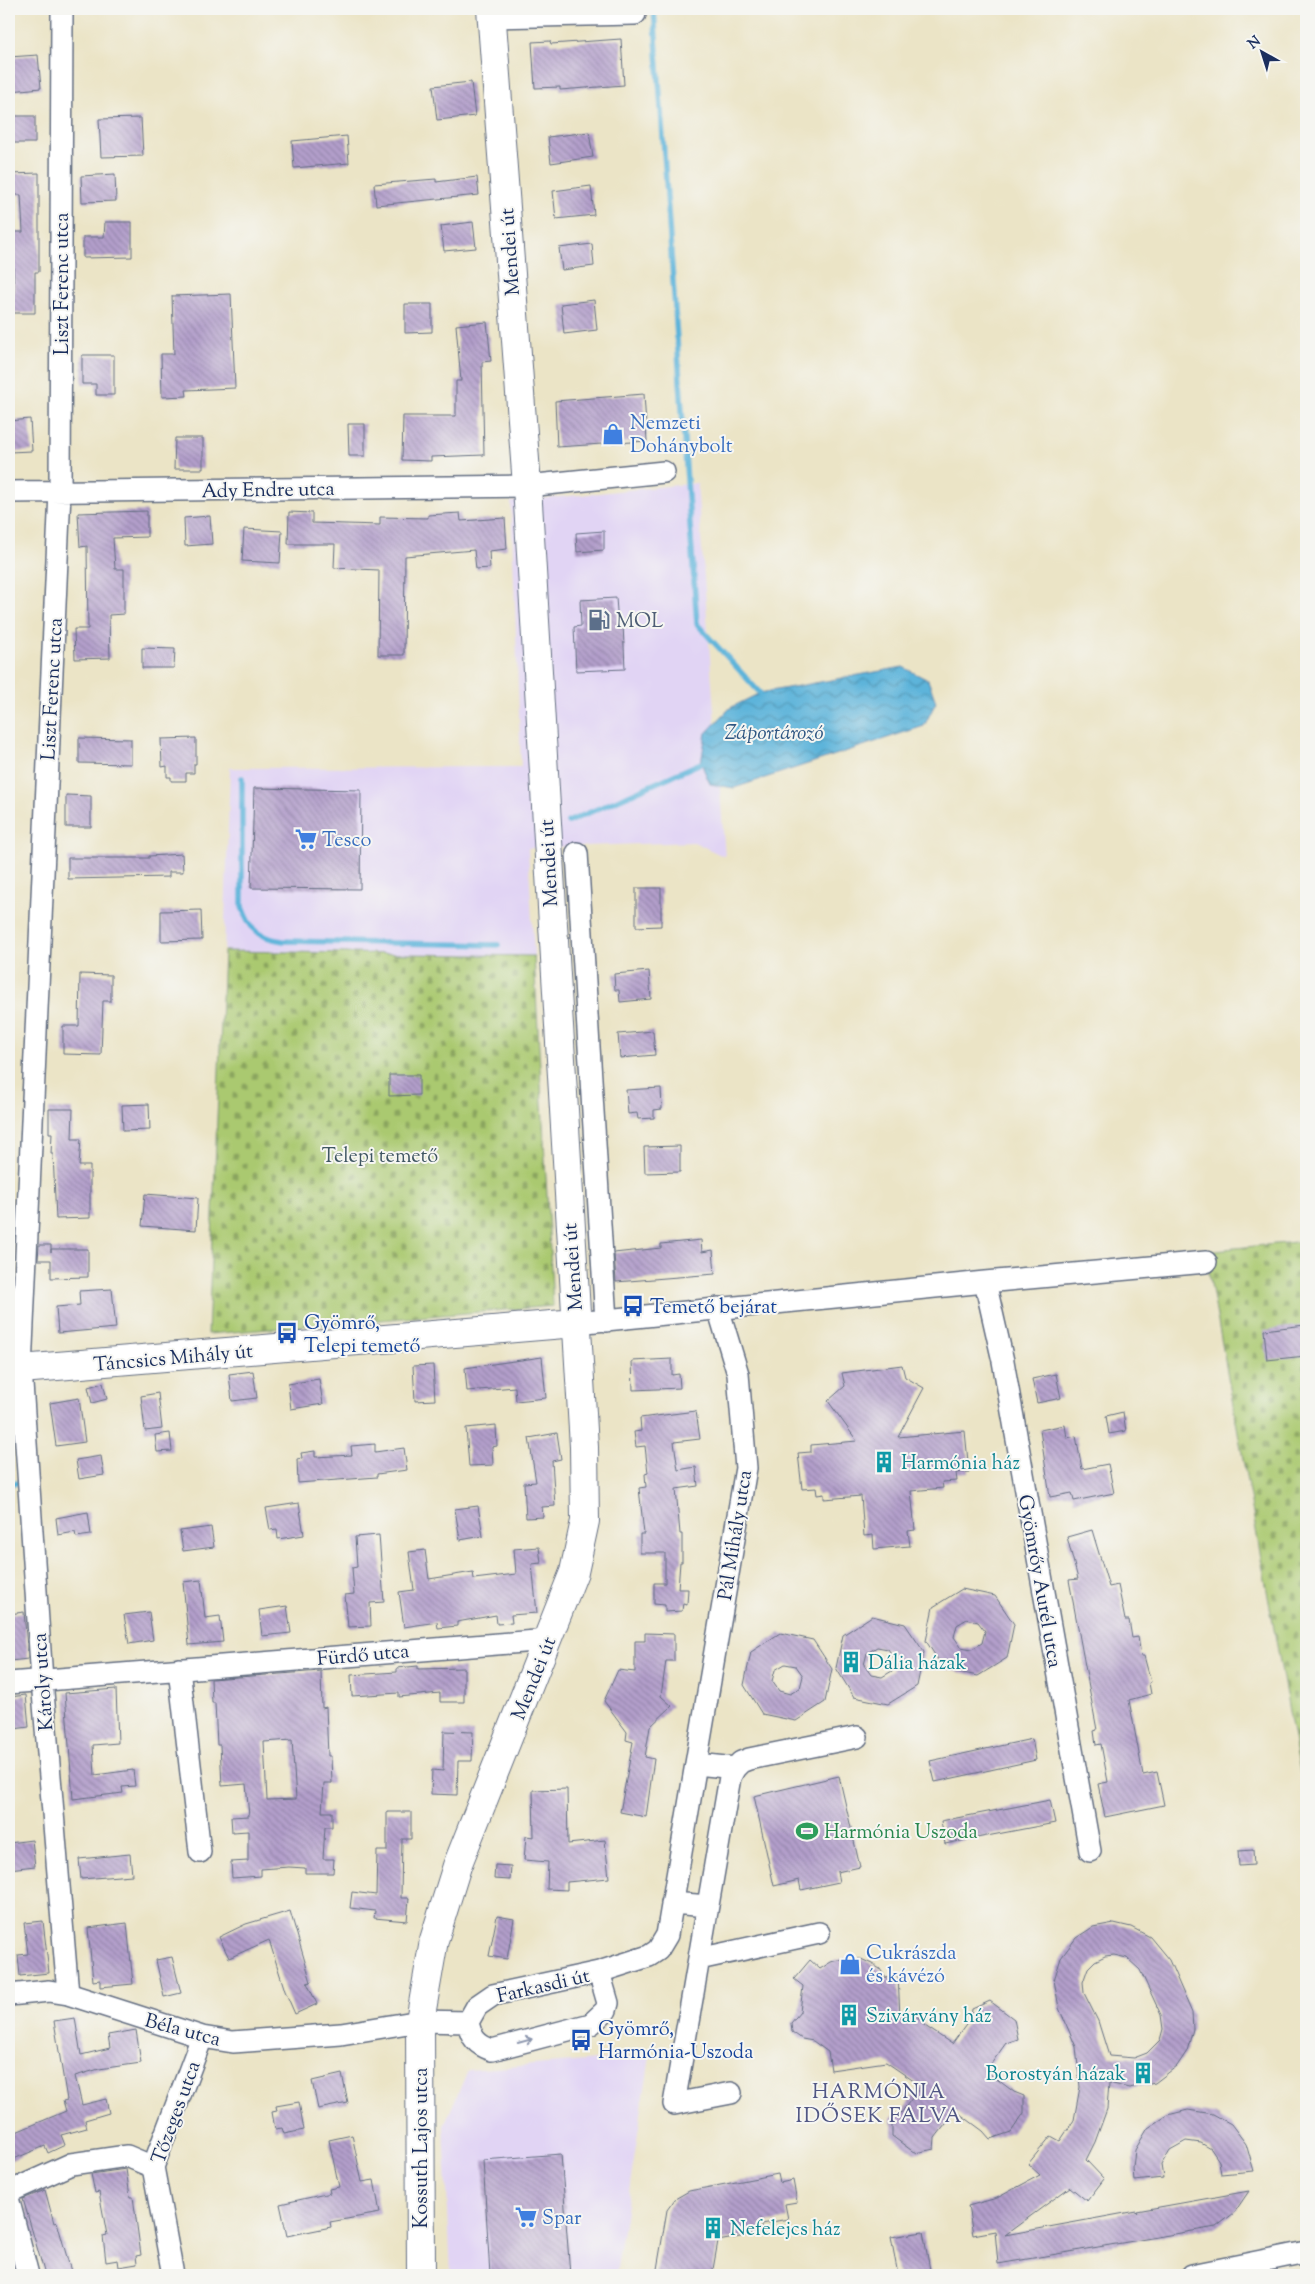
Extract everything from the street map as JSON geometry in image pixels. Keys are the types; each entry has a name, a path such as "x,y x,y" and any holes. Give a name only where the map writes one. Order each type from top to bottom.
{"main road":[{"name":"Mendei út","path":"420,2021 434,1940 457,1866 574,1572 585,1521 584,1447 527,486 491,13"},
{"name":"Táncsics Mihály út","path":"15,1369 576,1323"},
{"name":"Kossuth Lajos utca","path":"420,2021 420,2275"}],"street":[{"name":"Liszt Ferenc utca","path":"15,1369 60,492 62,9"},
{"name":"Mendei út","path":"491,13 636,14"},
{"path":"527,486 664,472"},
{"name":"Ady Endre utca","path":"9,492 527,486"},
{"name":"Mendei út","path":"577,853 606,1321"},
{"path":"576,1323 1206,1262"},
{"name":"Gyömrőy Aurél utca","path":"985,1282 1003,1362 1090,1852"},
{"name":"Pál Mihály utca","path":"649,1956 663,1943 672,1903 746,1468 738,1374 718,1308"},
{"name":"Károly utca","path":"15,1369 68,1994"},
{"name":"Fürdő utca","path":"9,1683 548,1640"},
{"path":"179,1669 200,1852"},
{"path":"731,2093 674,2104 730,1778 735,1768 741,1762 749,1759 857,1737"},
{"path":"697,1764 735,1768"},
{"path":"672,1903 708,1906"},
{"path":"699,1960 819,1933"},
{"name":"Farkasdi út","path":"599,1972 608,2003 606,2010 591,2024 492,2050 480,2046 474,2040 468,2022 477,2006 493,1995 599,1972 649,1956"},
{"name":"Béla utca","path":"9,1994 49,1991 68,1994 202,2037 234,2042 341,2034 420,2021"},
{"path":"420,2021 468,2022"},
{"name":"Tőzeges utca","path":"172,2275 153,2167 202,2037"},
{"path":"9,2192 71,2164 127,2156 153,2167"},
{"path":"9,2202 28,2275"},
{"path":"1192,2275 1306,2252"}],"shaded area":[{"path":"697,483 725,857 694,842 528,848 534,956 224,951 230,768 521,767 511,502"},
{"path":"650,2056 616,2275 451,2275 444,2126 468,2070"}],"green space":[{"name":"Telepi temető","path":"224,951 534,956 553,1306 208,1334"},
{"path":"1306,1241 1306,1799 1305,1799 1205,1251"}],"water":[{"name":"Záportározó","path":"903,667 928,680 936,702 924,726 734,788 710,784 701,763 706,733 730,708 760,693"}],"building":[{"path":"621,39 624,85 560,90 560,87 535,88 532,42 550,41 551,44"},
{"path":"38,55 41,88 11,91 11,85 9,85 9,57"},
{"path":"471,82 475,116 437,120 433,86"},
{"path":"9,116 35,116 35,143 9,143"},
{"path":"141,118 143,156 101,157 99,119"},
{"path":"589,132 593,157 551,163 548,137"},
{"path":"347,136 349,163 294,168 292,141"},
{"path":"39,173 39,272 35,272 35,313 9,313 9,294 14,294 12,232 23,232 21,195 9,195 9,174"},
{"path":"115,174 116,201 82,202 81,176"},
{"path":"477,177 479,195 376,205 374,184 436,179 436,182"},
{"path":"591,186 594,215 556,219 553,191"},
{"path":"105,222 132,222 132,257 83,258 83,237 104,237"},
{"path":"473,222 476,248 444,251 441,226"},
{"path":"592,244 594,266 562,270 559,248"},
{"path":"231,294 235,388 186,390 187,396 162,397 161,354 174,354 172,296"},
{"path":"594,300 597,330 564,334 561,304"},
{"path":"405,304 432,304 432,332 405,333"},
{"path":"487,322 491,361 482,362 484,455 431,457 431,461 402,460 403,416 456,416 456,381 461,381 456,325"},
{"path":"82,355 114,355 114,395 96,395 96,384 82,384"},
{"path":"644,394 647,441 557,447 555,401"},
{"path":"30,419 32,451 9,452 9,421"},
{"path":"348,424 365,424 365,456 349,456"},
{"path":"175,438 203,438 203,469 174,469"},
{"path":"147,511 147,537 113,538 115,569 124,569 124,614 109,615 110,658 75,659 74,629 88,629 87,546 80,547 78,513"},
{"path":"289,512 312,513 312,523 380,525 380,517 428,518 428,515 460,513 461,521 505,518 507,549 489,551 490,568 476,569 474,550 405,556 404,655 378,655 379,570 334,568 335,544 288,544"},
{"path":"210,516 212,544 185,546 184,518"},
{"path":"244,529 282,531 280,563 242,561"},
{"path":"604,531 604,550 577,552 576,533"},
{"path":"616,598 618,624 623,624 625,669 576,671 574,627 581,626 580,600"},
{"path":"142,648 175,649 174,668 142,668"},
{"path":"79,738 131,739 131,764 79,763"},
{"path":"196,738 194,773 186,773 186,781 171,781 171,777 167,777 167,766 162,767 161,739"},
{"name":"Tesco","path":"254,788 361,790 360,889 251,888"},
{"path":"66,795 91,796 91,827 66,827"},
{"path":"182,854 183,872 169,872 169,877 68,879 68,858 149,858 149,856"},
{"path":"636,888 661,888 661,926 636,927"},
{"path":"201,910 202,940 161,941 161,911"},
{"path":"649,971 651,999 620,1002 619,990 615,990 614,974"},
{"path":"80,974 111,975 111,1001 103,1001 101,1055 63,1054 63,1026 79,1026"},
{"path":"653,1031 655,1055 620,1058 618,1034"},
{"path":"389,1075 419,1075 419,1095 389,1096"},
{"path":"661,1088 662,1109 654,1110 654,1118 638,1119 637,1113 628,1114 626,1090"},
{"path":"149,1104 150,1130 123,1131 122,1105"},
{"path":"49,1109 73,1109 72,1139 81,1139 79,1166 90,1166 90,1218 56,1219 53,1154 51,1154 52,1133 49,1133"},
{"path":"680,1146 680,1172 645,1173 644,1147"},
{"path":"145,1194 198,1198 196,1230 142,1226"},
{"path":"701,1240 702,1252 713,1250 715,1274 616,1282 614,1253 661,1248 661,1244"},
{"path":"39,1245 51,1245 51,1249 88,1249 88,1277 51,1278 51,1260 38,1260"},
{"path":"112,1289 116,1328 58,1333 56,1307 80,1305 79,1291"},
{"path":"1305,1325 1306,1356 1267,1360 1264,1330"},
{"path":"542,1357 546,1398 516,1401 515,1387 467,1391 465,1368"},
{"path":"672,1359 672,1375 679,1374 680,1388 633,1390 632,1361"},
{"path":"433,1365 435,1400 415,1401 413,1366"},
{"name":"Harmónia ház","path":"902,1365 905,1377 924,1388 898,1437 965,1431 969,1472 956,1473 957,1481 942,1482 943,1488 911,1491 915,1530 908,1531 910,1546 874,1549 873,1535 864,1536 861,1496 824,1499 824,1494 817,1495 816,1488 802,1489 798,1453 811,1452 811,1445 857,1441 828,1401 845,1386 842,1373"},
{"path":"253,1371 257,1398 232,1401 229,1374"},
{"path":"1056,1374 1061,1398 1037,1403 1032,1379"},
{"path":"319,1379 323,1404 291,1409 288,1384"},
{"path":"103,1383 107,1399 92,1403 88,1387"},
{"path":"158,1393 162,1429 145,1431 141,1396"},
{"path":"79,1398 85,1442 56,1446 50,1403"},
{"path":"696,1411 700,1439 674,1442 678,1470 696,1467 698,1486 676,1489 680,1534 682,1534 682,1562 680,1562 678,1589 688,1589 687,1604 683,1603 682,1611 665,1612 665,1605 654,1604 654,1583 665,1583 665,1553 640,1553 640,1534 644,1534 639,1488 646,1487 645,1474 648,1473 645,1446 636,1447 634,1432 641,1431 640,1418"},
{"path":"1123,1412 1126,1431 1109,1434 1106,1416"},
{"path":"496,1425 497,1446 492,1447 493,1465 469,1466 466,1428"},
{"path":"1065,1425 1067,1438 1076,1436 1082,1469 1108,1464 1114,1493 1074,1501 1072,1493 1050,1497 1040,1430"},
{"path":"170,1433 172,1451 157,1452 155,1435"},
{"path":"557,1433 561,1459 552,1461 555,1506 542,1507 543,1517 526,1518 524,1483 536,1482 529,1438"},
{"path":"375,1444 375,1452 404,1448 407,1470 377,1474 377,1477 298,1483 297,1459 302,1458 301,1453 315,1451 315,1457 352,1455 351,1446"},
{"path":"101,1456 104,1475 79,1479 76,1460"},
{"path":"299,1503 304,1535 278,1539 277,1529 270,1530 266,1508"},
{"path":"478,1506 483,1536 460,1540 455,1509"},
{"path":"88,1512 91,1535 76,1537 75,1532 58,1535 56,1518"},
{"path":"211,1527 214,1547 183,1551 180,1531"},
{"path":"1092,1530 1109,1587 1118,1585 1125,1620 1129,1620 1132,1638 1138,1637 1141,1656 1144,1656 1151,1682 1149,1683 1151,1694 1129,1700 1143,1775 1157,1772 1164,1805 1105,1817 1098,1784 1108,1782 1101,1744 1096,1745 1094,1731 1097,1730 1069,1580 1078,1579 1067,1537"},
{"path":"379,1535 384,1602 370,1603 371,1626 348,1627 345,1595 354,1594 352,1568 357,1567 355,1537"},
{"path":"539,1547 541,1563 532,1564 537,1613 511,1615 512,1623 497,1624 496,1615 457,1622 457,1626 438,1628 437,1622 404,1627 399,1592 414,1590 409,1552 425,1550 429,1579 473,1572 474,1579 516,1574 514,1549"},
{"path":"201,1580 205,1618 220,1616 223,1642 189,1645 183,1582"},
{"path":"962,1589 995,1596 1014,1624 1007,1658 978,1676 944,1669 926,1641 933,1607","holes":["967,1619 978,1622 985,1631 982,1643 972,1649 961,1647 954,1637 957,1625"]},
{"path":"287,1606 291,1633 262,1636 259,1610"},
{"path":"24,1612 28,1659 10,1661 9,1614"},
{"path":"149,1612 153,1640 129,1644 124,1615"},
{"name":"Dália házak","path":"872,1616 905,1624 924,1652 917,1686 888,1704 854,1697 836,1668 843,1635","holes":["877,1647 888,1649 895,1659 892,1671 882,1677 871,1675 864,1665 867,1653"]},
{"path":"645,1633 674,1634 674,1661 666,1661 661,1696 672,1706 650,1727 645,1757 654,1759 646,1817 620,1812 633,1742 626,1740 627,1732 604,1701 618,1670 635,1672 635,1641 645,1641"},
{"path":"780,1633 813,1640 832,1669 825,1702 796,1721 762,1714 744,1685 751,1652","holes":["785,1664 796,1666 803,1676 800,1688 790,1694 779,1691 772,1681 775,1670"]},
{"path":"418,1666 418,1669 464,1668 464,1702 440,1702 440,1693 399,1697 399,1693 352,1696 351,1675 397,1672 397,1668"},
{"path":"321,1671 322,1708 326,1707 328,1756 331,1756 332,1783 324,1783 322,1812 332,1812 332,1827 325,1827 323,1859 334,1859 333,1873 305,1873 305,1868 289,1867 261,1869 261,1876 232,1878 231,1862 248,1861 248,1831 232,1832 231,1817 249,1816 246,1784 222,1786 220,1745 217,1745 215,1703 212,1703 211,1679","holes":["292,1740 296,1799 267,1800 264,1742"]},
{"path":"116,1689 118,1743 93,1745 95,1775 133,1770 135,1786 122,1787 123,1793 73,1799 65,1693"},
{"path":"26,1695 29,1727 14,1729 10,1697"},
{"path":"444,1731 473,1732 472,1761 458,1761 457,1795 431,1794 432,1770 443,1771"},
{"path":"1032,1739 1036,1760 935,1782 930,1761"},
{"name":"Harmónia Uszoda","path":"839,1776 860,1867 837,1872 839,1882 801,1890 799,1880 774,1886 754,1796"},
{"path":"567,1789 568,1844 605,1840 609,1878 567,1882 567,1890 547,1889 548,1862 524,1860 526,1836 534,1837 533,1790"},
{"path":"1050,1800 1055,1823 945,1844 941,1821"},
{"path":"387,1812 411,1812 411,1839 402,1839 401,1898 409,1898 407,1921 374,1918 375,1911 350,1908 352,1892 376,1895 377,1851 387,1851"},
{"path":"32,1840 35,1866 9,1869 9,1843"},
{"path":"1253,1850 1254,1865 1239,1866 1238,1851"},
{"path":"130,1854 132,1875 81,1879 79,1859"},
{"path":"495,1865 511,1866 510,1880 494,1879"},
{"path":"290,1911 311,1982 307,1983 317,2004 295,2014 285,1991 269,1940 229,1958 219,1937 246,1924"},
{"path":"497,1916 514,1919 507,1959 489,1956"},
{"path":"43,1921 49,1973 20,1976 18,1955 28,1954 24,1923"},
{"path":"127,1923 133,1984 100,1987 100,1980 93,1981 88,1928"},
{"name":"Borostyán házak","path":"1114,1923 1131,1927 1150,1937 1169,1960 1192,2013 1193,2029 1187,2051 1177,2066 1155,2083 1129,2088 1109,2083 1107,2109 1086,2160 1104,2179 1087,2201 1070,2187 1005,2235 1136,2211 1138,2213 1137,2211 1249,2191 1234,2213 1216,2227 998,2264 995,2231 973,2235 968,2206 997,2198 1040,2175 1028,2164 1051,2136 1060,2141 1074,2120 1080,2087 1076,2047 1059,2008 1054,1980 1061,1958 1076,1938 1093,1927","holes":["1114,1955 1127,1958 1140,1970 1161,2015 1163,2029 1160,2040 1147,2053 1134,2058 1109,2056 1098,2021 1084,1993 1083,1982 1088,1968 1095,1961 1105,1956"]},
{"path":"172,1957 181,1993 164,1997 156,1960"},
{"path":"845,1958 861,1959 872,1964 880,1969 886,1978 898,1975 900,2018 917,2016 925,2026 952,2044 971,2018 972,2009 990,2001 1014,2019 1018,2039 1006,2043 986,2071 1014,2092 1024,2096 1024,2113 1011,2132 990,2139 983,2131 956,2111 935,2138 934,2149 915,2153 892,2136 892,2117 901,2113 921,2086 886,2062 831,2070 828,2052 813,2041 802,2039 792,2032 791,2023 800,2012 803,1986 794,1979 810,1960 820,1969 831,1962"},
{"path":"75,2018 81,2055 110,2048 108,2035 136,2030 141,2063 99,2069 75,2076 82,2105 106,2099 109,2113 85,2120 87,2128 61,2135 65,2145 48,2153 45,2146 9,2161 9,2135 66,2111 63,2101 67,2100 54,2021"},
{"path":"342,2074 348,2103 318,2109 312,2081"},
{"path":"299,2102 304,2130 284,2134 282,2128 275,2129 272,2112 277,2111 276,2106"},
{"path":"1188,2110 1213,2114 1231,2124 1246,2144 1254,2171 1221,2174 1219,2161 1211,2149 1201,2143 1186,2141 1170,2150 1161,2165 1163,2178 1134,2181 1135,2150 1148,2128 1168,2115"},
{"path":"352,2135 362,2182 374,2180 380,2213 330,2222 331,2227 287,2236 280,2204 330,2193 329,2189 339,2187 329,2140"},
{"name":"Spar","path":"561,2154 570,2275 490,2275 483,2160"},
{"path":"126,2169 130,2197 133,2197 141,2255 136,2256 137,2264 119,2267 118,2260 106,2262 103,2236 107,2235 99,2192 95,2193 91,2174"},
{"name":"Nefelejcs ház","path":"778,2174 780,2183 793,2180 797,2202 785,2204 788,2219 761,2224 762,2233 718,2241 712,2275 656,2275 667,2210 675,2199 689,2191"},
{"path":"45,2190 54,2223 57,2222 72,2275 45,2275 23,2199"},
{"path":"923,2232 931,2275 898,2275 891,2237"}],"waterway":[{"path":"654,9 697,624 760,693"},
{"path":"568,822 701,763"},
{"path":"242,778 242,907 252,927 261,935 283,941 498,945"},
{"path":"9,1484 18,1483"}],"place":[{"name":"Nemzeti Dohánybolt","path":"613,434"},
{"name":"MOL","path":"599,620"},
{"name":"Tesco","path":"306,839"},
{"name":"Temető bejárat","path":"633,1306"},
{"name":"Gyömrő, Telepi temető","path":"287,1333"},
{"name":"Harmónia ház","path":"884,1462"},
{"name":"Dália házak","path":"851,1662"},
{"name":"Harmónia Uszoda","path":"807,1831"},
{"name":"Cukrászda és kávézó","path":"850,1964"},
{"name":"Szivárvány ház","path":"849,2015"},
{"name":"Gyömrő, Harmónia-Uszoda","path":"581,2040"},
{"name":"Borostyán házak","path":"1143,2073"},
{"name":"Spar","path":"526,2217"},
{"name":"Nefelejcs ház","path":"713,2228"}],"district":[{"name":"HARMÓNIA IDŐSEK FALVA","path":"879,2103"}]}
